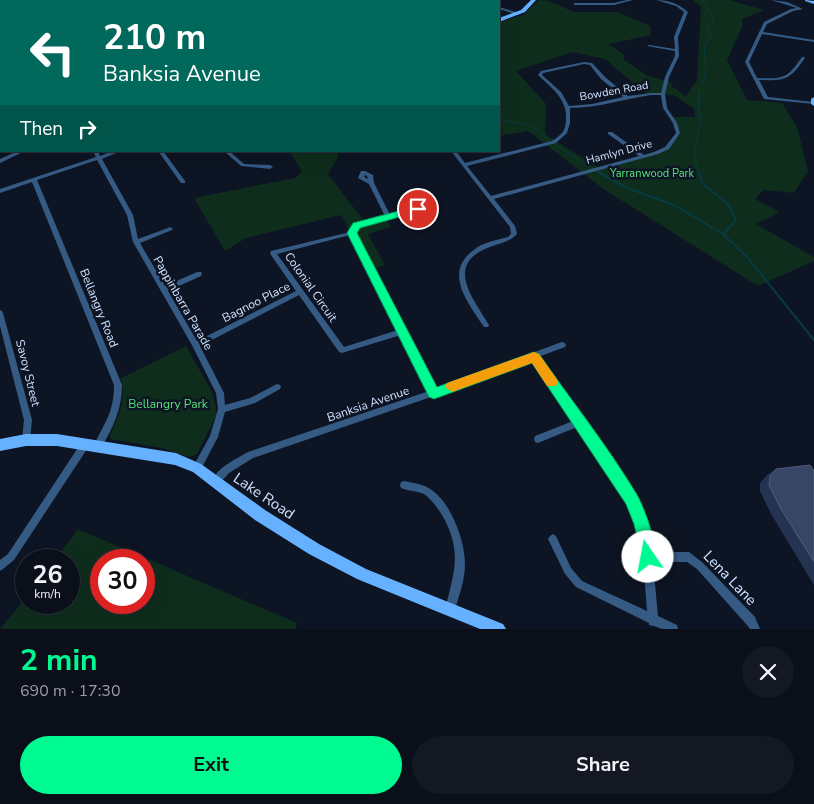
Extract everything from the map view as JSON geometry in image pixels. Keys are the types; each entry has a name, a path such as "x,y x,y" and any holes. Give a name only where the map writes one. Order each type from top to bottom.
{"main road":[{"path":"500,20 518,14 534,0"},
{"path":"808,0 813,1"},
{"name":"Lake Road","path":"0,445 26,440 57,440 92,444 176,460 197,468 260,515 314,549 362,574 498,629"}],"street":[{"path":"575,4 614,4 631,0"},
{"path":"658,0 677,5 686,12 676,37 677,56 667,77 663,94"},
{"path":"773,0 801,9 792,9 765,23 747,60 766,98 814,102"},
{"path":"786,4 792,9"},
{"path":"500,8 518,14"},
{"path":"761,33 814,43"},
{"path":"649,46 676,50"},
{"path":"757,79 788,78 793,74 803,58"},
{"path":"464,165 554,142 565,133 568,107 561,94 540,73 584,63 591,64 607,82 627,98"},
{"name":"Bowden Road","path":"568,107 588,107 646,94 663,94"},
{"name":"Hamlyn Drive","path":"490,198 656,154 667,148 678,133 676,123 665,108 663,94"},
{"path":"610,133 643,156"},
{"path":"0,162 21,152"},
{"path":"0,191 97,155 114,152"},
{"path":"161,152 183,182"},
{"path":"227,152 243,165 270,167"},
{"path":"454,152 514,227 514,234 510,238 477,250 462,271 460,279 462,287 486,325"},
{"name":"Pappinbarra Parade","path":"97,155 130,214 136,242 196,345 220,393 222,410 214,437 197,468"},
{"name":"Bellangry Road","path":"0,566 11,557 116,411 119,398 118,385 34,179"},
{"path":"371,183 388,216"},
{"path":"433,205 356,226 352,233 401,332 434,393"},
{"path":"136,242 170,229"},
{"name":"Colonial Circuit","path":"352,233 273,253 342,350 401,332"},
{"path":"163,290 199,274"},
{"name":"Bagnoo Place","path":"196,345 300,292"},
{"name":"Savoy Street","path":"0,313 28,420 26,440"},
{"name":"Banksia Avenue","path":"216,482 226,470 251,455 434,393 562,345"},
{"path":"534,357 632,499 641,524 648,557 653,621"},
{"path":"222,410 252,401 276,388"},
{"path":"538,438 578,422"},
{"path":"404,485 420,487 431,494 442,508 455,538 460,565 450,610"},
{"path":"553,539 568,571 579,584 673,629"},
{"name":"Lena Lane","path":"648,557 689,558 707,573 755,629"}],"green space":[{"name":"Yarranwood Park","path":"539,0 549,1 574,12 617,12 650,26 651,35 609,44 624,55 624,60 648,76 671,82 671,86 686,96 697,80 701,7 693,0 729,0 764,10 742,19 743,25 727,60 747,100 782,103 797,127 808,171 794,193 763,190 755,199 780,212 756,224 814,257 814,261 758,286 605,190 528,131 500,136 500,22 523,15","holes":["572,52 605,59 646,94 674,95 694,109 695,117 671,117 678,133 667,148 599,168 545,134 546,104 516,71"]},
{"path":"284,152 337,152 339,156 328,174 363,220 383,214 391,227 368,234 385,265 370,269 341,215 246,238 225,251 194,198 295,178 302,171 291,154"},
{"name":"Bellangry Park","path":"186,346 212,392 216,407 216,416 197,454 190,457 162,448 111,439 110,435 119,414 122,400 121,378"},
{"path":"78,529 125,549 90,549 90,614 155,614 155,562 297,623 295,629 0,629 15,611 15,614 80,614 80,549 63,549"}],"building":[{"path":"810,465 814,471 814,562 781,509 769,485 770,477 776,469"}],"waterway":[{"path":"699,173 695,160 695,144 702,120 698,107 700,86 704,80 706,68 704,47 711,36 707,26 714,20 702,0"},
{"path":"500,119 533,126 548,140"},
{"path":"556,145 590,167"},
{"path":"598,172 627,188 674,205 723,234 748,258 814,340"},
{"path":"699,172 702,183 729,205 736,220 724,234"}],"slow traffic":[{"path":"452,387 534,357 551,382"}],"route":[{"path":"418,209 368,221 356,226 352,233 401,332 434,393 534,357 632,499 641,524 648,557"}]}
